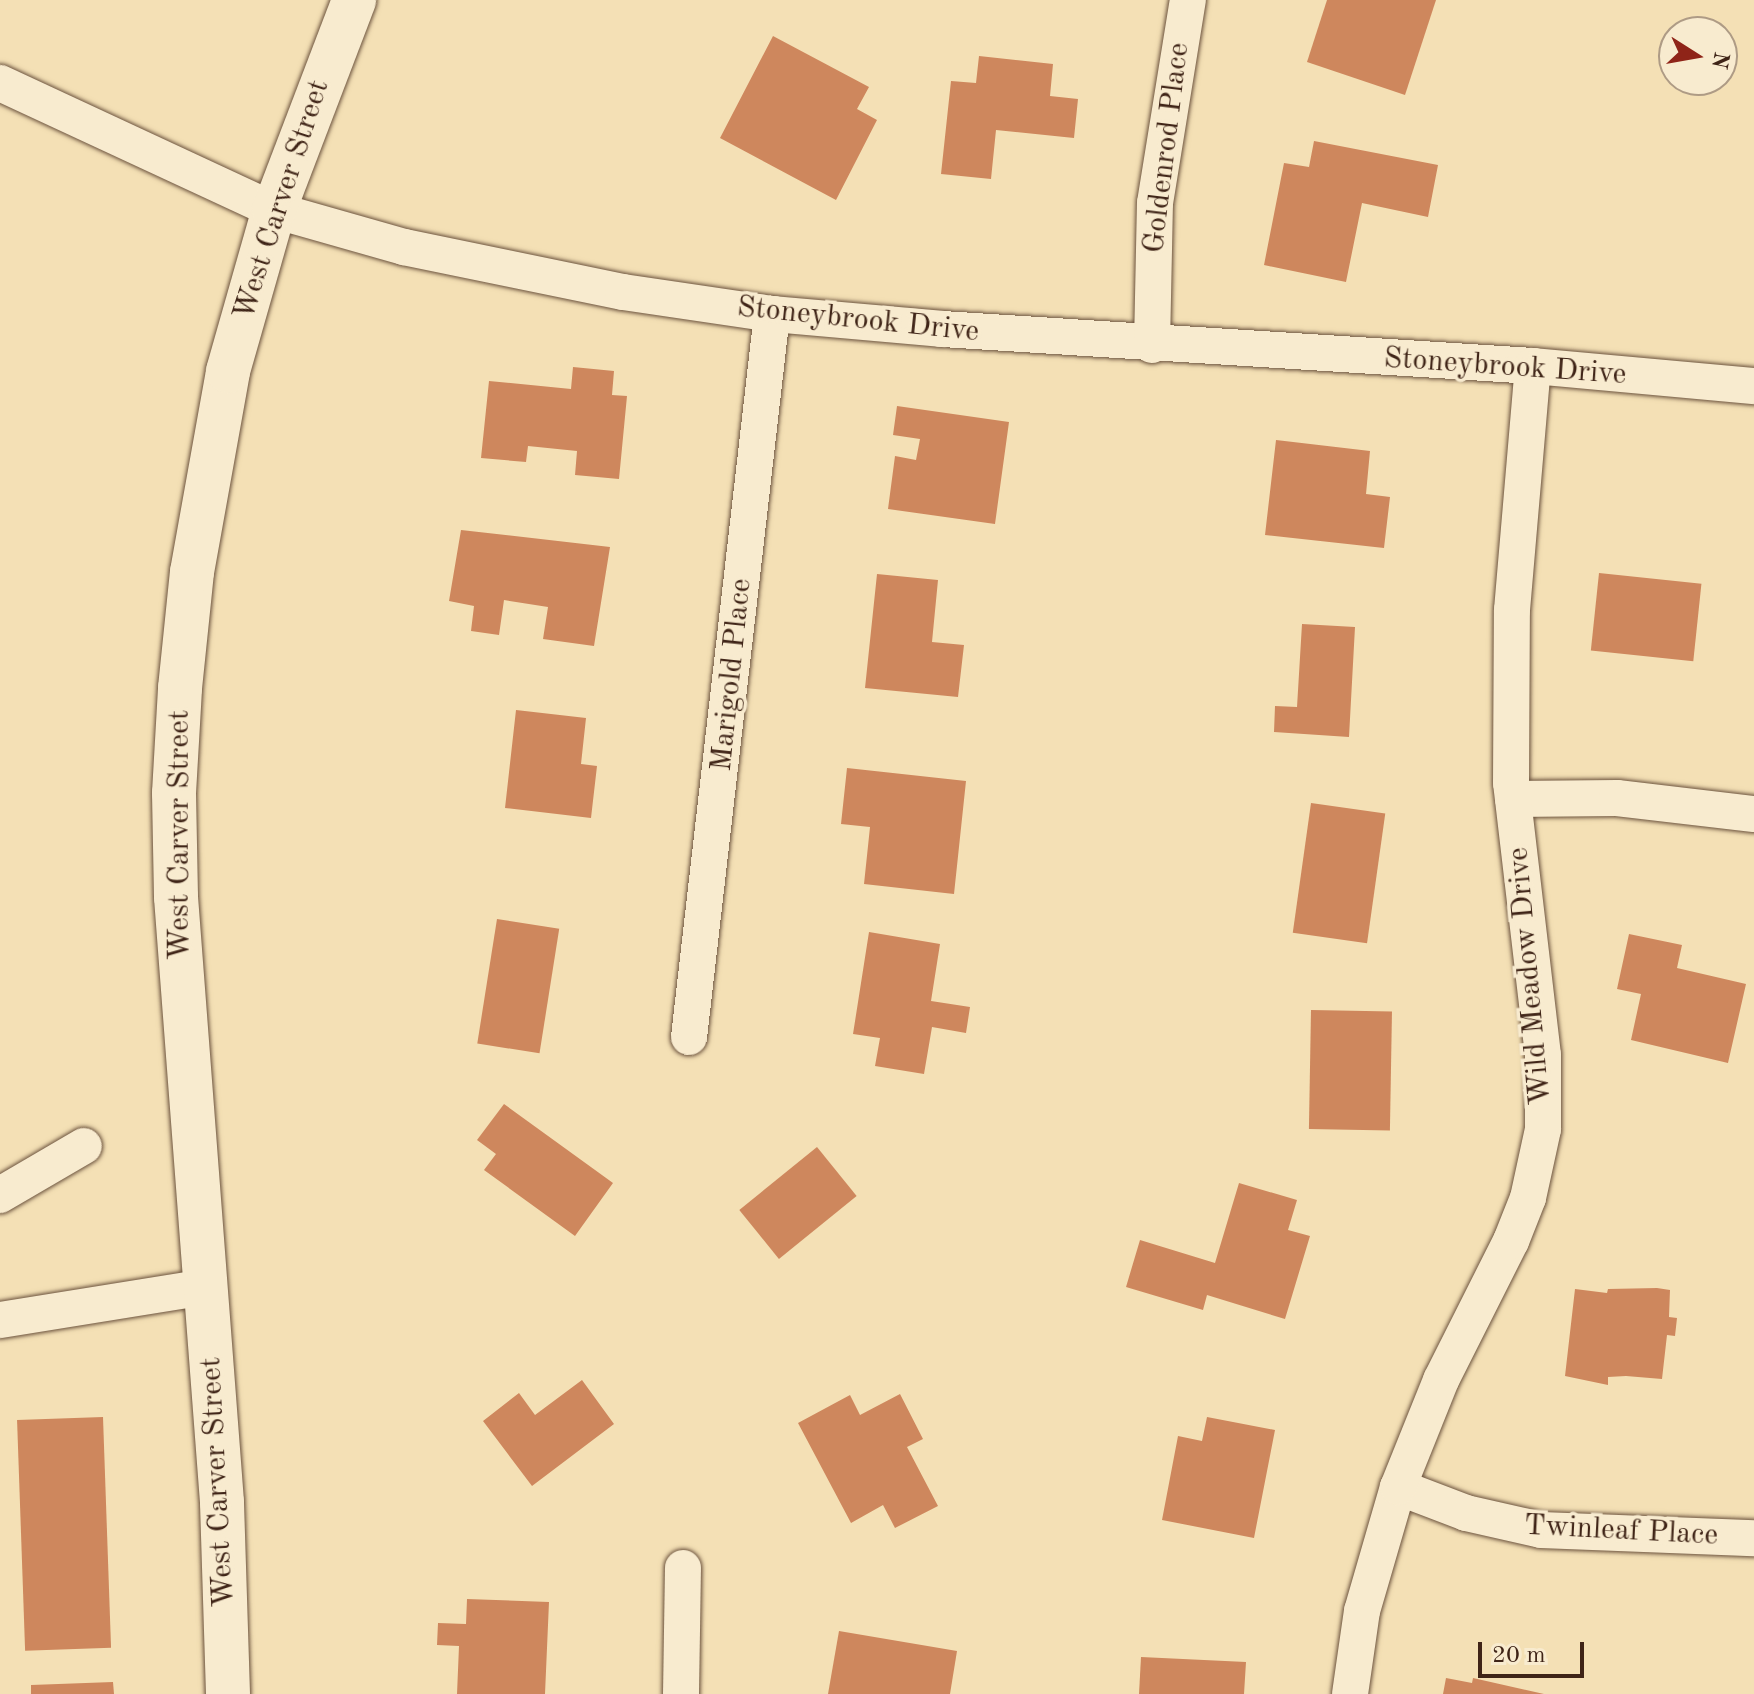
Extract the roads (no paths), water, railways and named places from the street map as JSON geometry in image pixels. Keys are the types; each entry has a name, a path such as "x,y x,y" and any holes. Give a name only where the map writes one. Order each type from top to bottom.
{"street":[{"name":"West Carver Street","path":"228,1694 222,1502 176,897 174,793 179,703 210,462 228,371 274,210 354,0"},
{"name":"Goldenrod Place","path":"1152,345 1155,203 1188,0"},
{"name":"Stoneybrook Drive","path":"0,83 274,210 502,269 772,314 1152,345 1533,366 1754,386"},
{"name":"Marigold Place","path":"689,1037 772,314"},
{"name":"Wild Meadow Drive","path":"1350,1694 1362,1611 1398,1487 1441,1380 1511,1241 1538,1162 1543,1055 1513,799 1512,610 1533,366"},
{"path":"1513,799 1617,798 1754,814"},
{"path":"0,1195 84,1146"},
{"path":"0,1320 206,1287"},
{"name":"Twinleaf Place","path":"1398,1487 1466,1513 1541,1530 1754,1538"},
{"path":"681,1694 683,1568"}]}
